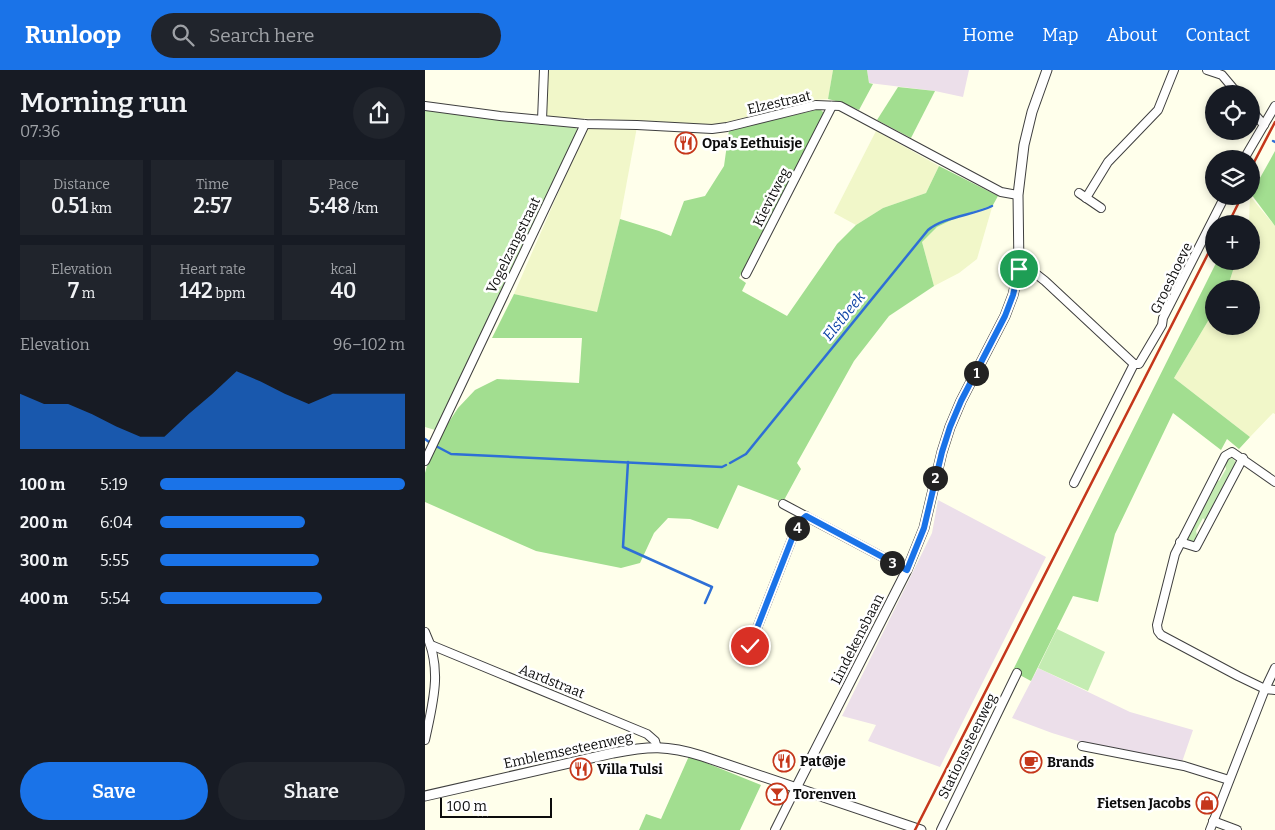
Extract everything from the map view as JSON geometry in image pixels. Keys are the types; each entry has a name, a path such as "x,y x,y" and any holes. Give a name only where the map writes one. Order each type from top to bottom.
{"street":[{"path":"542,120 544,70"},
{"name":"Lindekensbaan","path":"796,788 907,570 924,528 942,452 950,427 961,401 1005,316 1013,295 1019,269 1019,195 1024,144 1032,112 1047,70"},
{"path":"1101,208 1082,196 1108,162 1158,110 1174,70"},
{"path":"1207,70 1222,72 1231,85"},
{"path":"425,106 585,124"},
{"name":"Elzestraat","path":"585,124 712,129 811,106 840,106 1001,192 1019,195"},
{"name":"Kievitweg","path":"746,274 832,106"},
{"path":"1250,150 1275,106"},
{"path":"1260,120 1264,125"},
{"name":"Vogelzangstraat","path":"425,461 585,124"},
{"name":"Groeshoeve","path":"1074,483 1134,364 1139,364 1162,325 1163,318 1220,205"},
{"path":"1019,269 1036,274 1045,281 1134,364"},
{"path":"1275,482 1232,452 1225,456 1180,542 1171,568 1157,625 1157,631 1161,635 1265,689 1275,690"},
{"path":"1180,542 1196,547 1243,458"},
{"path":"783,504 907,570"},
{"path":"750,646 795,531 800,521 806,516"},
{"path":"425,632 431,645 436,666 435,692 425,740"},
{"name":"Aardstraat","path":"431,645 647,734 655,741 657,748"},
{"path":"1210,830 1275,668"},
{"name":"Stationssteenweg","path":"941,830 1017,674"},
{"path":"1082,746 1184,766 1229,780"},
{"name":"Emblemsesteenweg","path":"425,796 638,748 671,748 685,751 918,829"},
{"path":"775,830 796,788"},
{"path":"1213,821 1237,830"}],"shaded area":[{"path":"867,70 969,70 963,97 935,91 869,83"},
{"path":"938,500 1046,557 940,767 868,741 876,725 842,716 932,533"},
{"path":"1038,668 1130,712 1193,730 1182,762 1091,745 1012,718"}],"green space":[{"path":"547,70 833,70 828,99 812,100 712,126 653,121 549,117 545,113"},
{"path":"833,70 867,70 869,83 873,84 859,110 828,99"},
{"path":"898,87 935,91 911,138 877,120"},
{"path":"425,109 576,127 578,132 435,430 425,427"},
{"path":"820,109 824,113 739,278 746,283 742,291 787,316 837,244 856,225 883,208 926,193 939,166 998,196 993,205 960,216 937,227 922,242 934,286 889,316 854,361 797,463 801,469 783,502 738,485 718,529 690,519 668,518 654,533 640,563 621,568 536,551 425,502 425,473 432,448 458,408 475,390 497,379 579,383 582,338 492,338 514,294 597,312 620,219 671,236 684,201 705,196 724,166 729,130"},
{"path":"594,126 637,127 620,219 597,313 514,294 586,129"},
{"path":"876,131 939,166 926,193 883,208 856,225 834,213"},
{"path":"1275,151 1275,226 1259,205 1260,178"},
{"path":"993,204 977,259 959,273 934,286 922,242 937,227"},
{"path":"1250,205 1258,205 1275,226 1275,414 1273,413 1250,437 1174,378 1205,326 1205,335 1260,335 1260,280 1230,280 1233,270 1260,270 1260,215 1249,215"},
{"path":"1213,270 1233,270 1230,280 1208,280"},
{"path":"1205,285 1205,326 1174,378 1250,437 1239,449 1227,439 1221,450 1173,413 1115,534 1098,602 1073,596 1031,681 1013,670"},
{"path":"1232,458 1235,461 1235,467 1207,523 1203,518 1196,531 1198,539 1192,543 1186,540 1215,477 1219,481 1226,469 1224,461"},
{"path":"1057,629 1105,652 1088,691 1038,668"},
{"path":"689,756 761,785 740,830 639,830 646,814 661,819"}],"waterway":[{"name":"Elstbeek","path":"730,463 746,454 928,230 942,222 992,206"},
{"name":"Elstbeek","path":"425,439 429,442"},
{"name":"Elstbeek","path":"434,445 451,454 722,467 726,465"},
{"path":"628,462 623,547 712,587 705,603"}],"railway":[{"path":"1260,151 1275,122"},
{"path":"1232,215 1238,205"},
{"path":"915,830 1205,260"}],"place":[{"name":"Opa's Eethuisje","path":"686,143"},
{"name":"Pat@je","path":"784,761"},
{"name":"Brands","path":"1031,762"},
{"name":"Villa Tulsi","path":"581,769"},
{"name":"Torenven","path":"777,794"},
{"name":"Fietsen Jacobs","path":"1207,803"}],"route":[{"path":"750,646 795,531 800,521 806,516 907,570 924,528 935,477 950,427 961,401 1005,316 1013,295 1019,269"}]}
